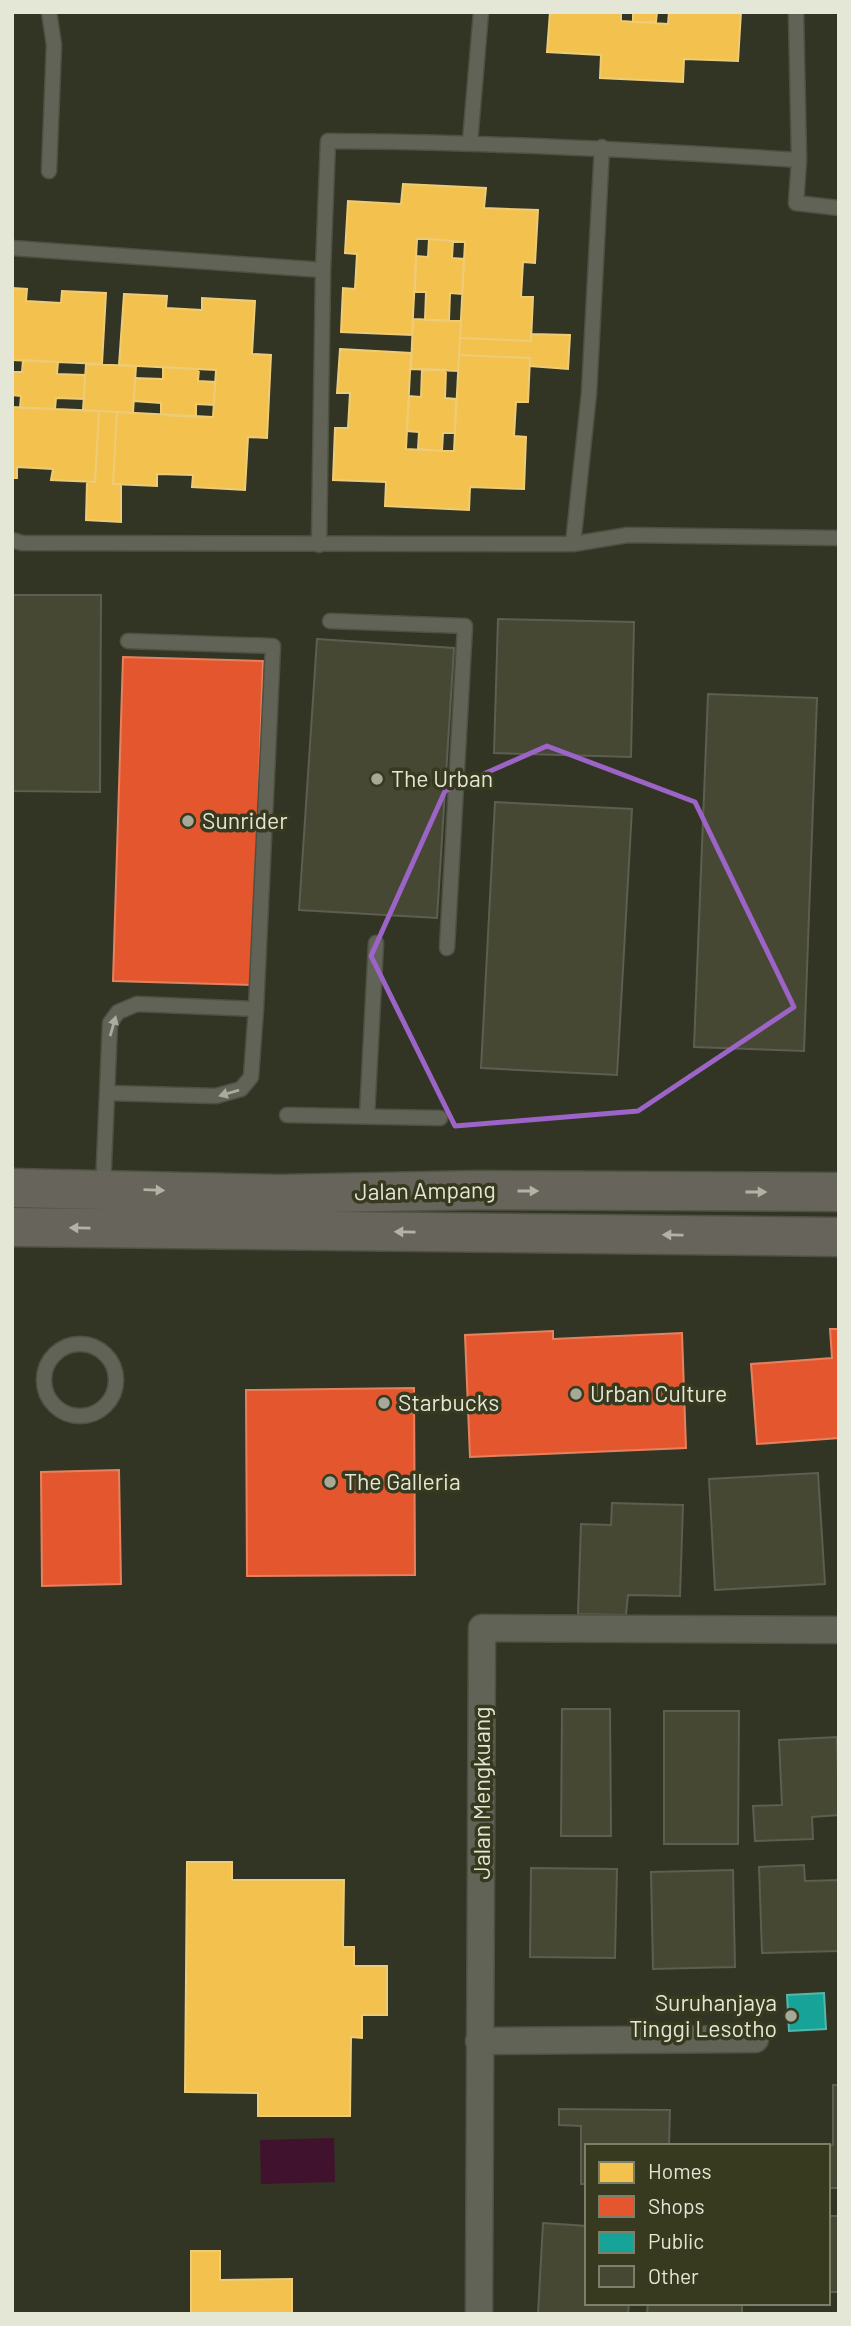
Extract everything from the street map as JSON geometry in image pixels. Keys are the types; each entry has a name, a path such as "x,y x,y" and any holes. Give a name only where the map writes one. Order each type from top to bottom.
{"main road":[{"name":"Jalan Ampang","path":"12,1188 282,1194 478,1190 839,1192"},
{"name":"Jalan Ampang","path":"12,1227 839,1237"}],"street":[{"name":"Jalan Mengkuang","path":"479,2314 482,1628 839,1630"},
{"path":"479,2041 755,2039"}],"lane":[{"path":"49,12 54,45 49,171"},
{"path":"470,142 481,12"},
{"path":"796,12 799,160 796,202 839,208"},
{"path":"319,545 323,270 328,141 470,142 602,147 799,160"},
{"path":"573,544 589,393 602,147"},
{"path":"12,248 323,270"},
{"path":"12,540 22,543 319,545 573,544 628,535 839,538"},
{"path":"330,621 465,626 446,948"},
{"path":"107,1093 216,1097 241,1090 251,1077 273,646 128,641"},
{"path":"367,1116 376,943"},
{"path":"103,1188 110,1023 118,1012 136,1004 256,1009"},
{"path":"287,1115 440,1118"},
{"path":"69,1346 92,1346 102,1351 115,1369 114,1392 108,1402 99,1411 87,1416 63,1412 46,1394 44,1382 51,1359 69,1346"}],"highlighted area":[{"path":"547,746 695,802 794,1007 638,1111 455,1126 371,956 445,791"}],"shaded area":[{"path":"334,2138 335,2182 261,2184 260,2140"}],"building: Homes":[{"path":"550,12 621,12 621,21 668,24 669,12 741,12 738,61 684,59 683,82 600,78 601,55 547,52"},
{"path":"633,12 657,12 656,22 633,22"},
{"path":"403,184 486,188 484,208 538,210 535,263 523,262 521,297 533,297 531,341 460,338 465,242 429,239 417,239 412,335 341,332 343,288 355,289 357,254 345,253 348,201 401,204"},
{"path":"429,239 453,241 452,258 464,259 462,294 450,293 449,321 425,320 426,292 415,292 416,256 428,257"},
{"path":"12,288 27,289 26,301 61,303 62,291 106,293 102,364 12,360"},
{"path":"124,294 167,296 166,308 202,310 202,298 255,301 252,354 271,355 267,438 248,437 245,490 192,487 193,475 157,474 157,486 113,484 117,412 213,417 216,370 119,365"},
{"path":"413,319 461,321 458,371 411,369"},
{"path":"531,334 570,335 568,369 530,366 530,358 459,355 460,338 531,341"},
{"path":"340,349 411,353 406,449 442,451 454,451 459,355 530,358 528,402 516,402 514,436 526,437 524,489 470,487 469,510 385,506 386,482 333,480 335,428 348,428 350,393 337,393"},
{"path":"23,360 58,362 57,374 85,375 84,399 56,398 55,409 20,408 21,396 12,395 12,372 22,372"},
{"path":"86,364 136,366 133,413 83,410"},
{"path":"163,367 199,369 198,381 215,382 214,405 196,404 196,417 161,415 161,403 134,401 135,378 163,379"},
{"path":"422,369 446,370 445,398 456,399 455,433 443,433 442,451 418,449 419,432 407,431 409,396 421,397"},
{"path":"12,407 99,411 95,482 51,480 53,469 17,467 17,478 12,478"},
{"path":"99,411 117,412 113,484 121,484 121,522 86,520 87,482 95,482"},
{"path":"187,1862 232,1862 232,1880 344,1880 343,1947 354,1947 354,1966 387,1966 387,2015 362,2015 362,2038 351,2037 350,2116 258,2116 258,2093 185,2092"},
{"path":"191,2251 220,2251 220,2280 292,2279 292,2314 191,2314"}],"building: Shops":[{"name":"Sunrider","path":"123,657 263,661 252,985 113,981"},
{"path":"830,1329 839,1329 839,1438 757,1444 751,1364 832,1358"},
{"name":"Urban Culture","path":"553,1331 553,1339 682,1333 686,1448 470,1457 465,1335"},
{"name":"The Galleria","path":"414,1388 415,1575 247,1576 246,1390"},
{"path":"119,1470 121,1584 42,1586 41,1472"}],"building: Public":[{"path":"824,1993 826,2029 789,2031 787,1995"}],"building: Other":[{"path":"12,595 101,595 100,792 12,791"},
{"path":"498,619 634,622 631,757 494,753"},
{"name":"The Urban","path":"317,639 454,648 437,918 299,910"},
{"path":"708,694 817,698 804,1051 694,1047"},
{"path":"495,802 632,809 617,1075 481,1068"},
{"path":"818,1473 825,1584 715,1590 709,1479"},
{"path":"612,1503 683,1505 680,1596 628,1595 626,1615 578,1614 581,1524 611,1525"},
{"path":"562,1709 610,1709 611,1836 561,1836"},
{"path":"664,1711 739,1711 738,1844 664,1844"},
{"path":"837,1737 839,1815 812,1817 813,1839 755,1841 753,1806 782,1805 779,1740"},
{"path":"804,1865 805,1881 839,1880 839,1951 762,1953 759,1867"},
{"path":"531,1868 617,1869 615,1958 530,1957"},
{"path":"733,1870 735,1967 653,1969 651,1872"},
{"path":"833,2085 839,2085 839,2188 830,2188 830,2145 833,2145"},
{"path":"559,2109 670,2110 669,2144 585,2144 585,2184 581,2184 581,2126 559,2125"},
{"path":"830,2216 839,2216 839,2292 830,2292"},
{"path":"543,2223 585,2226 585,2305 629,2305 628,2314 538,2314"},
{"path":"648,2305 742,2305 742,2314 647,2314"}],"place":[{"name":"The Urban","path":"377,779"},
{"name":"Sunrider","path":"188,821"},
{"name":"Urban Culture","path":"576,1394"},
{"name":"Starbucks","path":"384,1403"},
{"name":"The Galleria","path":"330,1482"},
{"name":"Suruhanjaya Tinggi Lesotho","path":"791,2016"}]}
